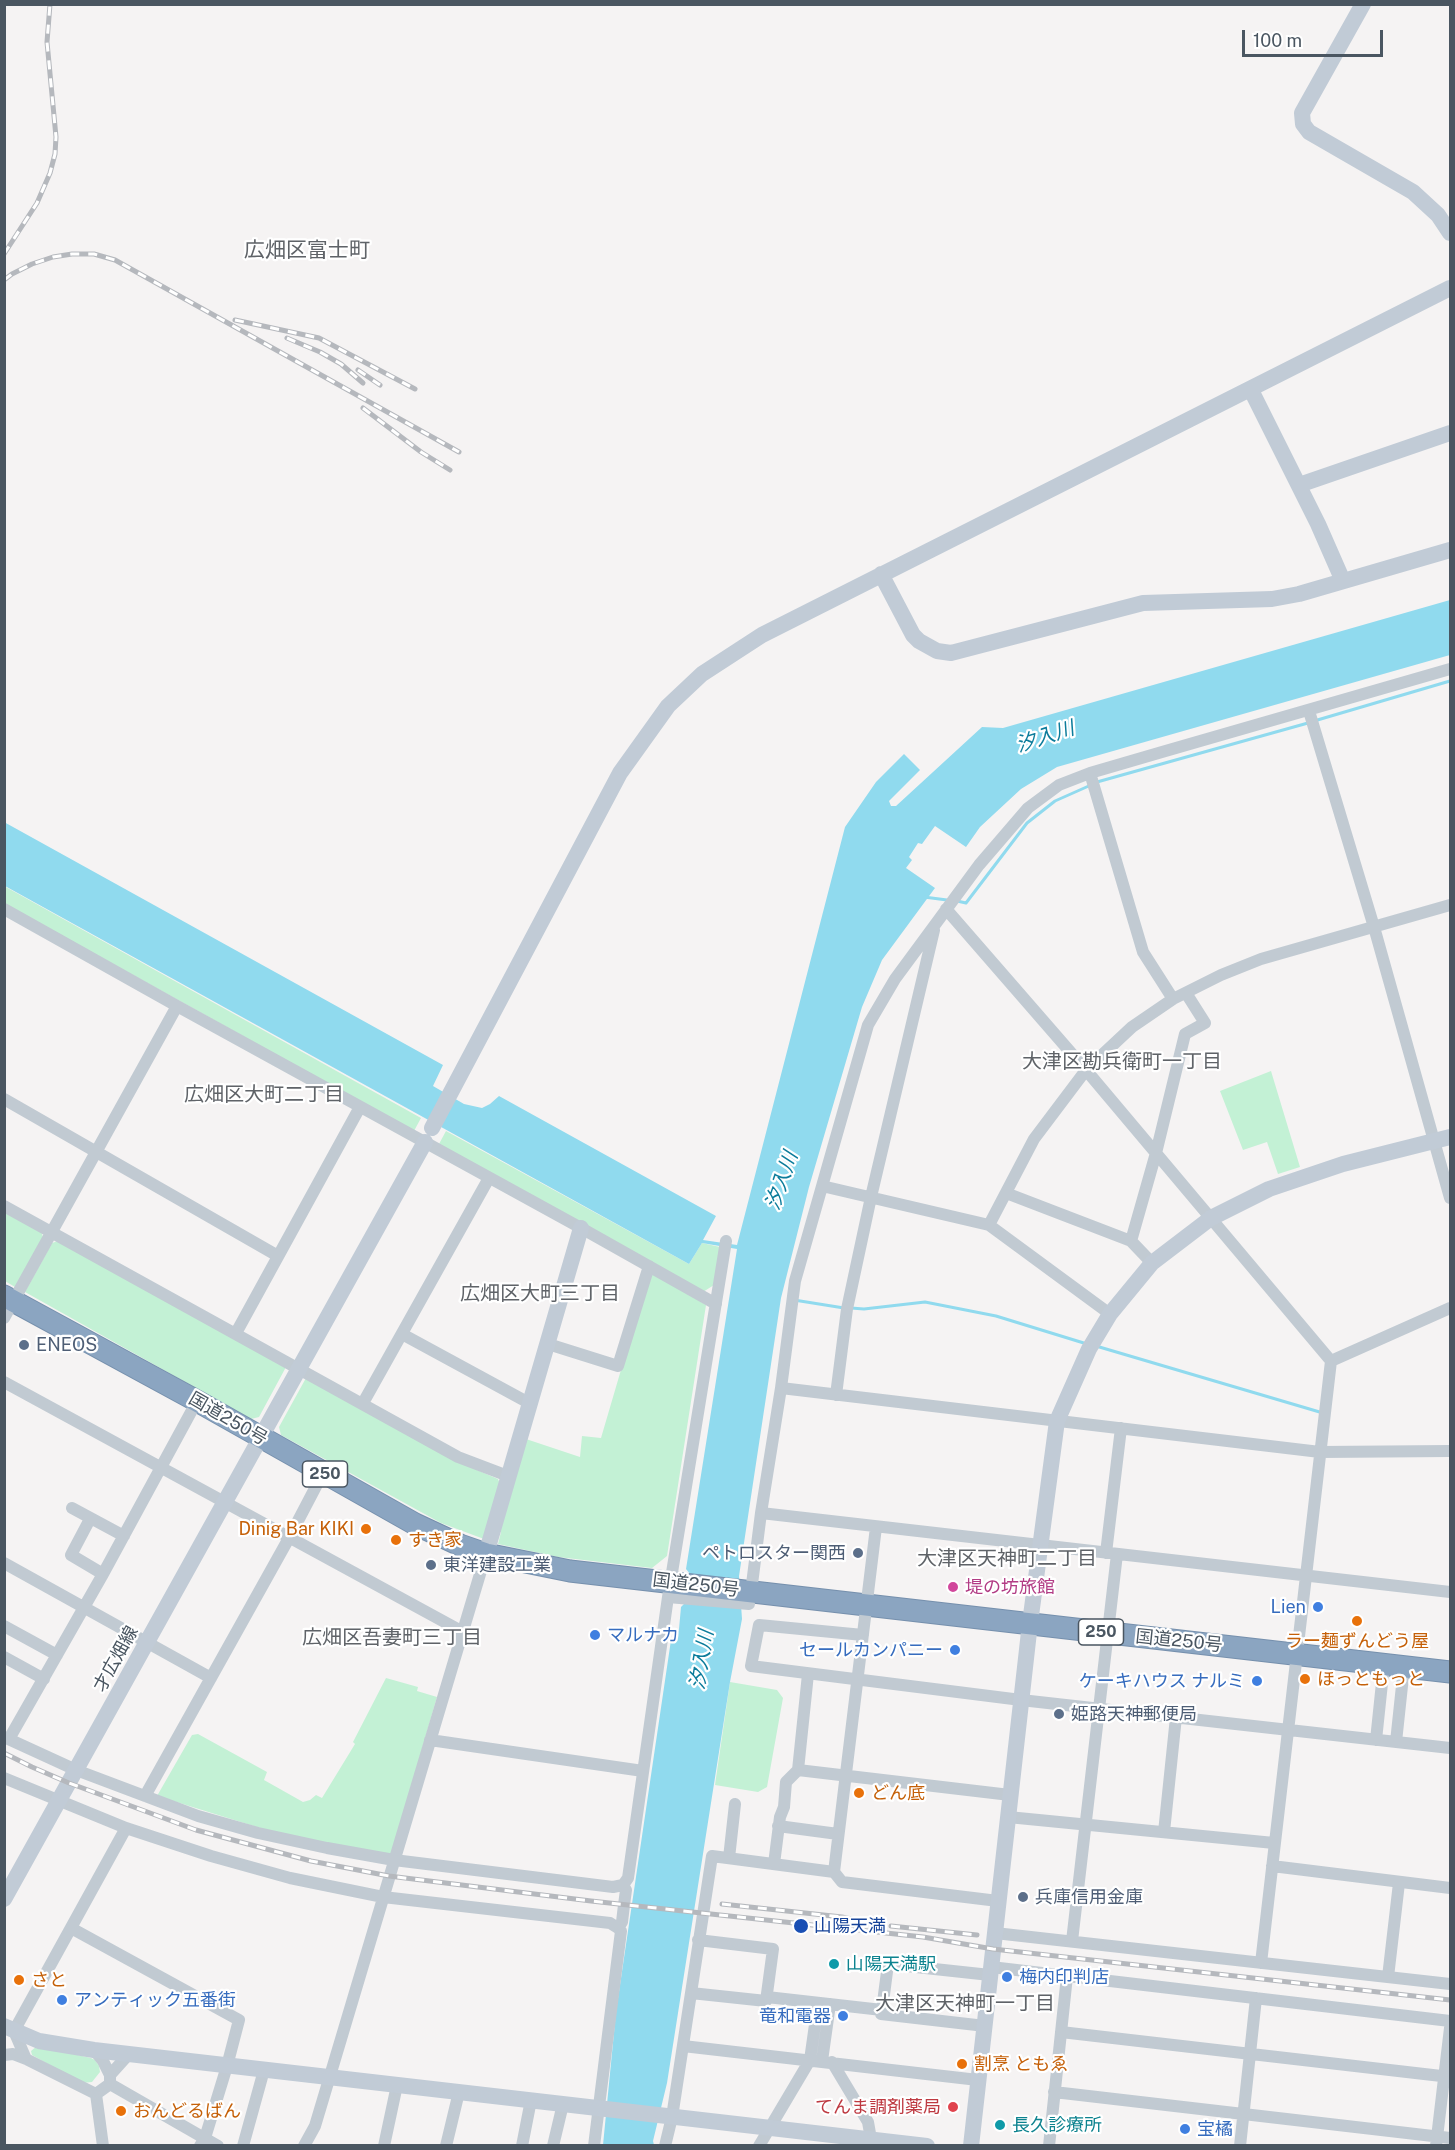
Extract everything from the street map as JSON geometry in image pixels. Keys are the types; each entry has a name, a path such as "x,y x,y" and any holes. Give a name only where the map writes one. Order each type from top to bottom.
{"highway":[{"name":"国道250号","path":"8,1305 197,1401 415,1524 460,1545 486,1554 670,1590 750,1598 867,1604 1450,1672"}],"street":[{"path":"1363,4 1302,113 1303,124 1309,132 1413,192 1438,215 1450,233"},
{"name":"才広畑線","path":"4,1899 428,1135 621,773 668,706 702,674 762,635 1450,288"},
{"path":"1251,390 1299,485 1343,581"},
{"path":"1299,485 1450,433"},
{"path":"881,574 913,635 937,651 951,653 1143,603 1177,600 1272,600 1450,550"},
{"path":"750,1598 795,1281 868,1025 936,922 979,865 1028,808 1059,785 1090,773 1450,669"},
{"path":"1309,711 1374,927 1443,1139 1450,1198"},
{"path":"1090,773 1143,952 1173,999"},
{"path":"989,1225 1034,1139 1086,1070 1132,1027 1173,999 1221,975 1261,959 1450,905"},
{"path":"4,909 360,1107 428,1135 489,1178 716,1304"},
{"path":"946,909 1086,1070 1331,1361 1261,1963"},
{"path":"837,1395 847,1308 936,922"},
{"path":"1131,1241 1156,1153 1185,1035 1204,1023 1186,993"},
{"path":"8,1305 52,1232 177,1006"},
{"path":"4,1100 278,1256"},
{"path":"236,1333 360,1107"},
{"path":"970,2145 1030,1623 1057,1421 1089,1349 1110,1314 1152,1263 1211,1218 1269,1189 1343,1164 1443,1139"},
{"path":"363,1403 489,1178"},
{"path":"822,1186 989,1225 1110,1314"},
{"path":"1006,1193 1131,1241 1152,1263"},
{"path":"4,1206 458,1457 508,1476"},
{"path":"304,2145 315,2126 330,2078 581,1228"},
{"path":"197,1401 44,1679 7,1738 76,1770 198,1816 258,1833 394,1860 614,1887 623,1885 627,1878 725,1245"},
{"path":"548,1344 618,1366 649,1266"},
{"path":"1331,1361 1450,1308"},
{"path":"402,1334 529,1403"},
{"path":"4,1382 463,1632"},
{"path":"781,1388 1320,1452 1450,1451"},
{"path":"1072,1941 1107,1633 1121,1428"},
{"path":"145,1796 290,1538 323,1473"},
{"path":"72,1508 124,1536"},
{"path":"761,1513 1450,1592"},
{"path":"90,1519 71,1555 103,1574"},
{"path":"834,1872 876,1527"},
{"path":"4,1563 211,1678"},
{"path":"863,1635 759,1625 752,1666 1021,1700 1450,1748"},
{"path":"4,1626 57,1655"},
{"path":"4,1657 44,1679"},
{"path":"1376,1740 1394,1666"},
{"path":"1394,1666 1396,1742"},
{"path":"774,1864 786,1782 798,1770 808,1674"},
{"path":"1164,1832 1176,1717"},
{"path":"430,1740 644,1771"},
{"path":"798,1770 1010,1795"},
{"path":"4,1778 126,1828 211,1856 290,1878 383,1897 610,1923 621,1931 594,2145"},
{"path":"729,1858 735,1804"},
{"path":"1008,1817 1274,1843"},
{"path":"778,1827 838,1834"},
{"path":"9,2029 71,1928 126,1828"},
{"path":"665,2145 672,2117 712,1856 834,1872 842,1882 998,1901"},
{"path":"1272,1866 1450,1888"},
{"path":"1388,1977 1399,1883"},
{"path":"618,1928 622,1922 626,1890 623,1885"},
{"path":"71,1928 239,2020 227,2066 202,2142"},
{"path":"995,1933 1450,1984"},
{"path":"691,1993 766,2001 767,1997 773,1949 698,1940"},
{"path":"985,2026 881,2014 888,1964 1067,1976 1450,2021"},
{"path":"1049,2145 1067,1976"},
{"path":"767,1997 882,2010"},
{"path":"1240,2145 1256,1998"},
{"path":"759,2145 768,2128 822,2061 824,2004"},
{"path":"1437,2141 1447,2076 1450,2028"},
{"path":"9,2029 39,2041 128,2055 600,2108 871,2142 927,2145"},
{"path":"9,2029 26,2059"},
{"path":"1061,2032 1447,2076"},
{"path":"682,2046 978,2079"},
{"path":"94,2050 103,2061 110,2080 202,2142 218,2145"},
{"path":"4,2055 13,2054 26,2059 96,2094"},
{"path":"96,2094 110,2080 128,2055"},
{"path":"822,2061 868,2122 871,2142"},
{"path":"243,2145 264,2070"},
{"path":"384,2145 397,2085"},
{"path":"446,2145 459,2092"},
{"path":"1054,2092 1244,2113 1437,2141 1450,2138"},
{"path":"96,2094 103,2145"},
{"path":"522,2145 531,2100"},
{"path":"553,2145 563,2104"}],"green space":[{"path":"4,886 421,1118 414,1131 5,904"},
{"path":"1271,1071 1300,1167 1278,1174 1267,1142 1243,1150 1220,1091"},
{"path":"446,1131 689,1264 702,1243 720,1247 714,1285 703,1292 439,1144"},
{"path":"4,1211 41,1231 43,1237 15,1287 5,1281"},
{"path":"58,1241 286,1367 259,1417 251,1419 25,1292 52,1243"},
{"path":"650,1271 706,1305 667,1556 652,1568 558,1557 498,1544 501,1532 498,1530 526,1439 580,1457 582,1436 601,1438"},
{"path":"306,1378 449,1458 498,1479 500,1484 484,1539 441,1523 281,1435 279,1427"},
{"path":"386,1678 418,1687 417,1691 437,1697 392,1853 386,1856 273,1832 157,1796 192,1735 198,1734 267,1772 264,1780 303,1802 316,1795 322,1798 355,1744 353,1742"},
{"path":"730,1682 777,1690 783,1698 767,1787 758,1792 715,1785"},
{"path":"37,2046 91,2058 99,2066 100,2072 92,2082 82,2083 32,2055 31,2051"}],"water":[{"name":"汐入川","path":"1450,600 1450,655 1057,767 1021,789 980,827 966,847 935,826 922,844 918,843 909,857 912,860 906,868 935,888 882,960 862,1007 809,1187 781,1298 739,1576 742,1619 667,2083 654,2145 603,2145 616,2012 671,1640 674,1640 679,1629 681,1607 689,1599 691,1575 686,1569 737,1249 702,1243 689,1264 5,886 4,822 443,1065 433,1086 464,1104 482,1108 499,1096 716,1216 703,1240 737,1245 845,827 876,782 904,754 920,770 889,801 891,806 896,806 982,727 1003,728"}],"waterway":[{"path":"1314,721 1450,681"},
{"path":"1097,782 1308,723"},
{"path":"957,901 966,903 1027,823 1055,801 1091,785"},
{"path":"924,897 947,900"},
{"path":"794,1300 844,1308"},
{"path":"851,1308 864,1309 925,1302 996,1316 1087,1344"},
{"path":"1096,1346 1323,1413"}],"railway":[{"path":"4,254 37,203 50,173 55,154 56,137 47,42 50,4"},
{"path":"4,280 32,264 53,257 94,254 115,260 459,452"},
{"path":"235,320 319,338 415,389"},
{"path":"287,338 341,364 363,383"},
{"path":"358,370 380,385"},
{"path":"363,408 421,452 450,470"},
{"path":"4,1753 69,1783 196,1830 311,1861 389,1876 591,1901 923,1937 993,1949 1450,2000"},
{"path":"722,1904 842,1917 883,1926"},
{"path":"891,1926 977,1935"}],"place":[{"name":"ENEOS","path":"24,1345"},
{"name":"Dinig Bar KIKI","path":"366,1529"},
{"name":"すき家","path":"396,1540"},
{"name":"ペトロスター関西","path":"858,1553"},
{"name":"東洋建設工業","path":"431,1565"},
{"name":"堤の坊旅館","path":"953,1587"},
{"name":"Lien","path":"1318,1607"},
{"name":"ラー麺ずんどう屋","path":"1357,1621"},
{"name":"マルナカ","path":"595,1635"},
{"name":"セールカンパニー","path":"955,1650"},
{"name":"ほっともっと","path":"1305,1679"},
{"name":"ケーキハウス ナルミ","path":"1257,1681"},
{"name":"姫路天神郵便局","path":"1059,1714"},
{"name":"どん底","path":"859,1793"},
{"name":"兵庫信用金庫","path":"1023,1897"},
{"name":"山陽天満","path":"801,1926"},
{"name":"山陽天満駅","path":"834,1964"},
{"name":"梅内印判店","path":"1007,1977"},
{"name":"さと","path":"19,1980"},
{"name":"アンティック五番街","path":"62,2000"},
{"name":"竜和電器","path":"843,2016"},
{"name":"割烹 ともゑ","path":"962,2064"},
{"name":"てんま調剤薬局","path":"953,2107"},
{"name":"おんどるばん","path":"121,2111"},
{"name":"長久診療所","path":"1000,2125"},
{"name":"宝橘","path":"1185,2129"}],"district":[{"name":"広畑区富士町","path":"307,251"},
{"name":"大津区勘兵衛町一丁目","path":"1122,1062"},
{"name":"広畑区大町二丁目","path":"264,1095"},
{"name":"広畑区大町三丁目","path":"540,1294"},
{"name":"大津区天神町二丁目","path":"1007,1559"},
{"name":"広畑区吾妻町三丁目","path":"392,1638"},
{"name":"大津区天神町一丁目","path":"965,2004"}]}
